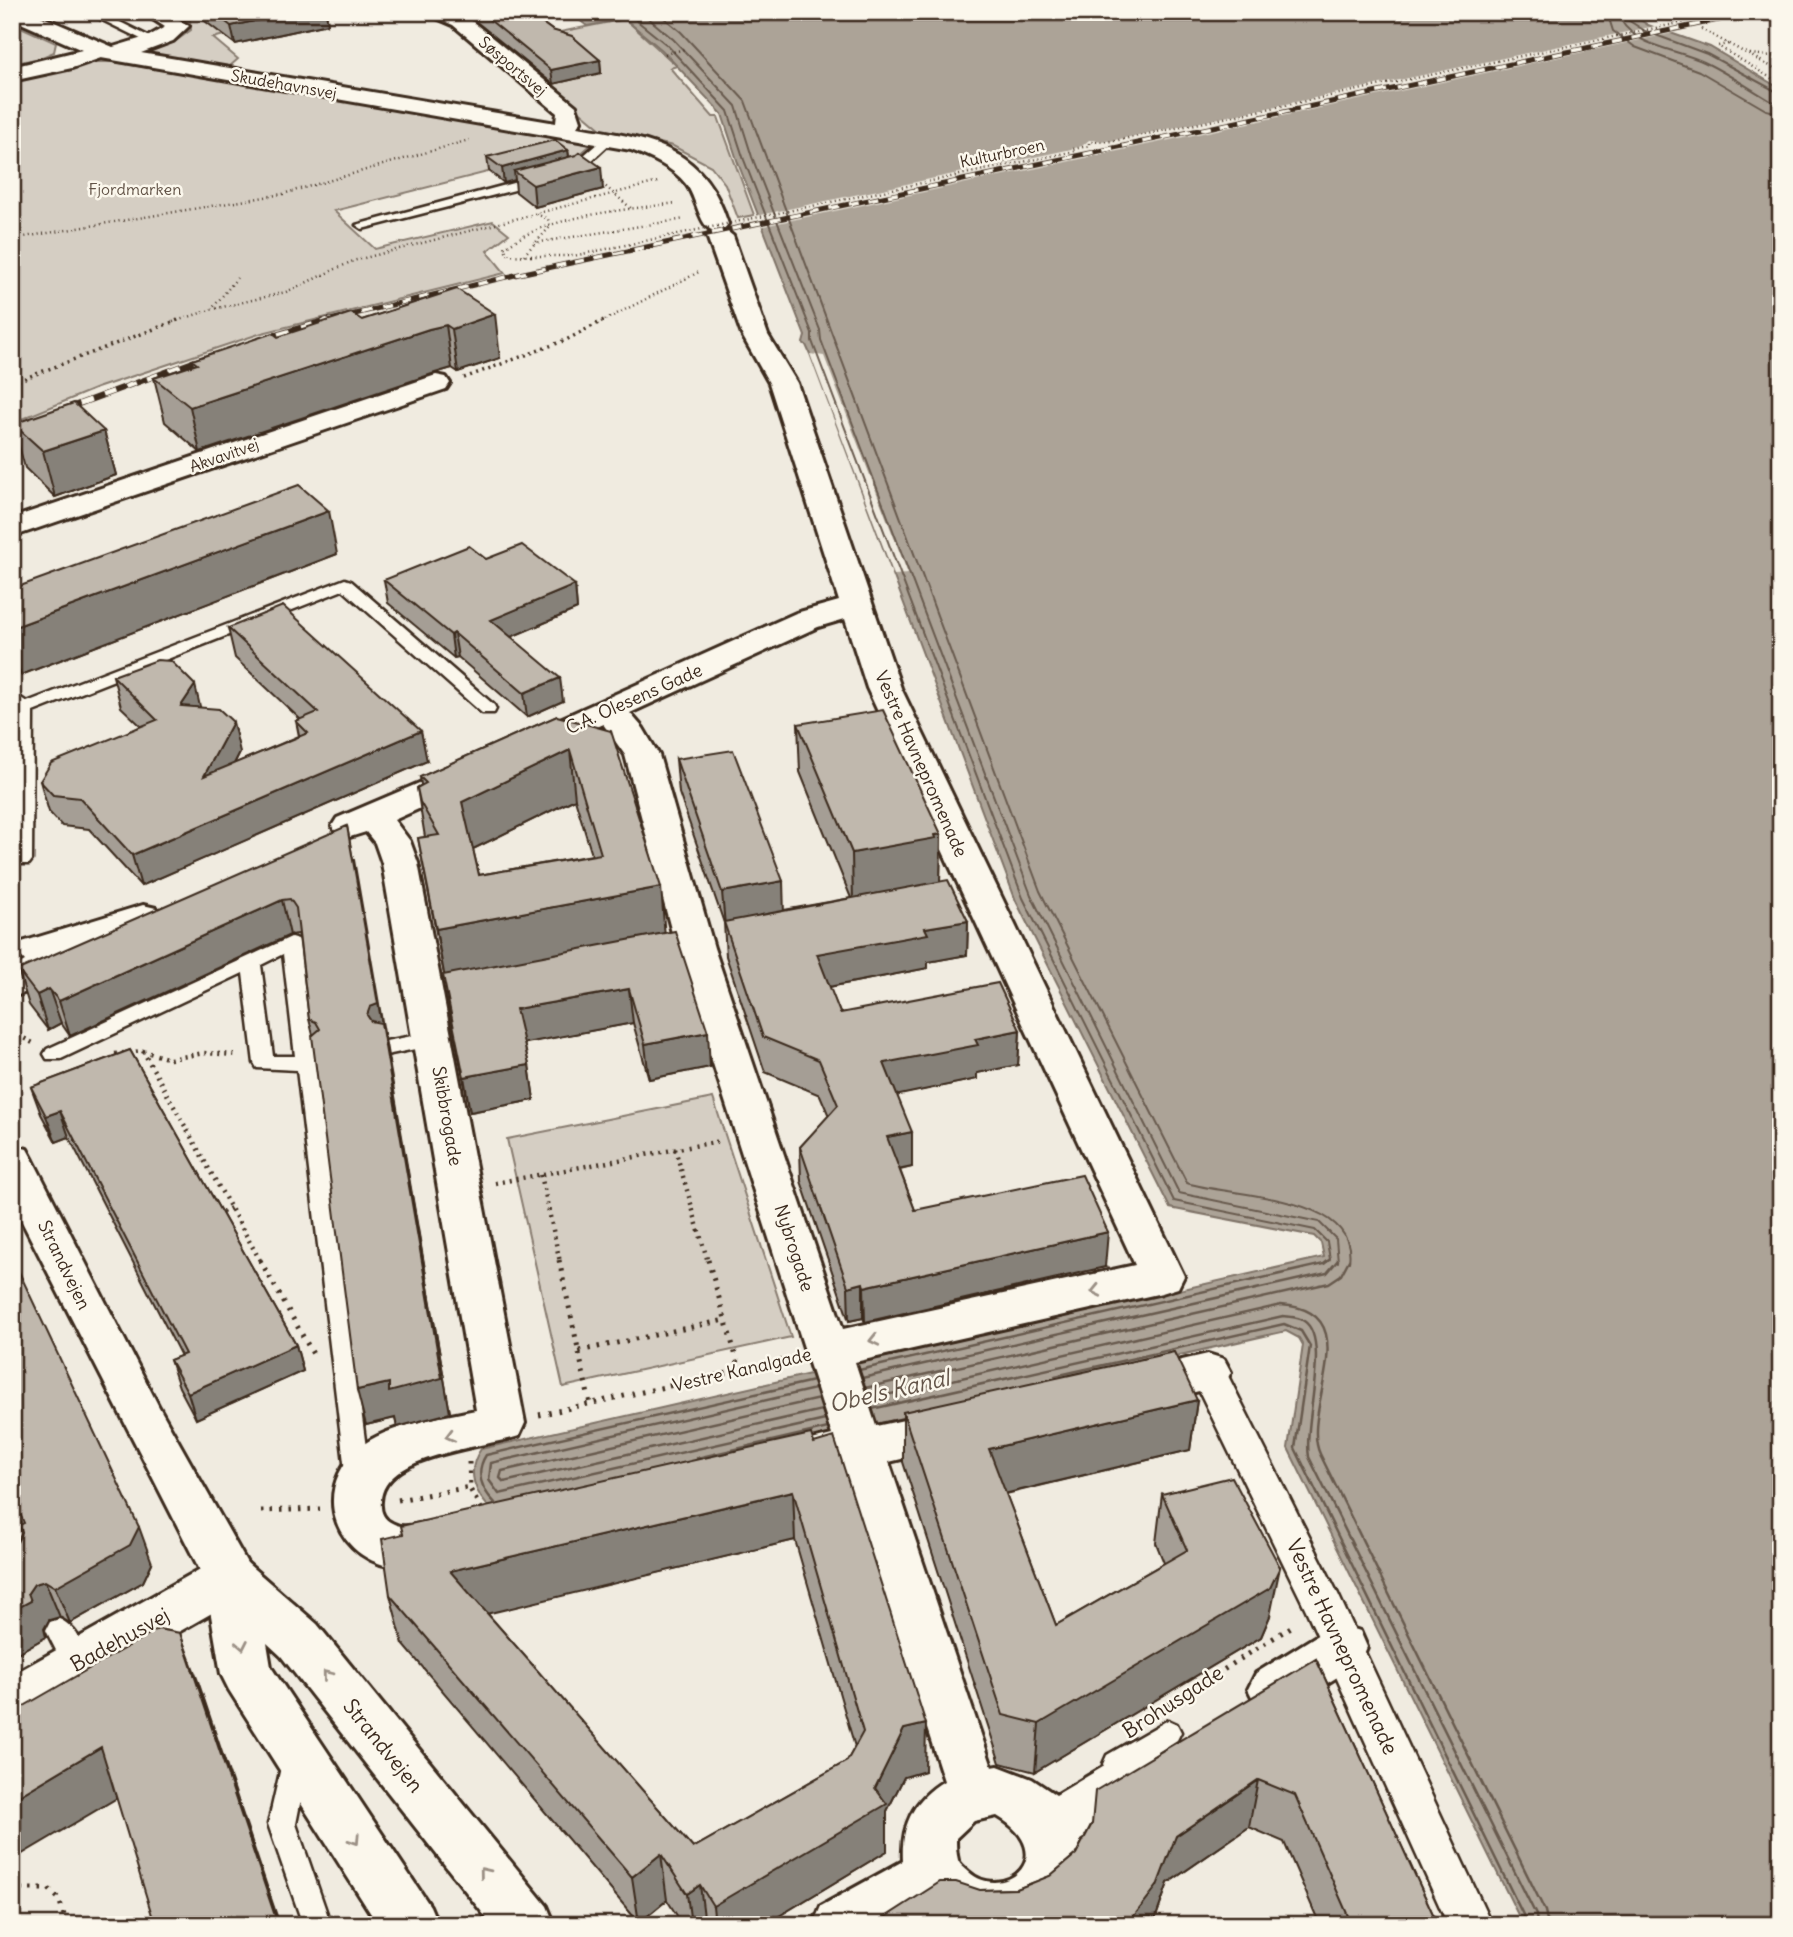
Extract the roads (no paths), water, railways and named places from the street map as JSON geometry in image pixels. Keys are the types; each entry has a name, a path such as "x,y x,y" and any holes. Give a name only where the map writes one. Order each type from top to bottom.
{"street":[{"name":"Skudehavnsvej","path":"13,12 106,53 563,130"},
{"path":"12,74 153,41 173,32 178,26 152,12"},
{"name":"Søsportsvej","path":"439,12 460,21 568,111 569,121 563,130"},
{"name":"Vestre Havnepromenade","path":"563,130 659,152 691,173 717,226 755,335 783,383 884,688 966,895 1162,1276"},
{"name":"Akvavitvej","path":"12,528 436,383"},
{"name":"C.A. Olesens Gade","path":"315,841 807,620 832,611 858,608"},
{"name":"Nybrogade","path":"609,710 631,735 642,755 709,946 756,1134 974,1792"},
{"name":"Skibbrogade","path":"357,1496 376,1462 397,1449 489,1427 460,1190 433,1039 439,996 392,841 372,816"},
{"path":"12,959 155,912 12,984"},
{"path":"655,956 709,946"},
{"name":"Strandvejen","path":"12,1160 229,1578 247,1674 410,1925"},
{"name":"Vestre Kanalgade","path":"830,1357 1162,1276"},
{"path":"1087,1398 1208,1372"},
{"name":"Vestre Havnepromenade","path":"1208,1372 1333,1626 1470,1925"},
{"path":"753,1472 859,1444 994,1419"},
{"path":"357,1496 362,1528 382,1543 411,1548 497,1529"},
{"name":"Strandvejen","path":"229,1578 299,1640 527,1925"},
{"name":"Badehusvej","path":"12,1704 69,1646 229,1578"},
{"path":"1044,1821 1333,1626"},
{"path":"841,1925 941,1900 983,1909 1033,1913 1051,1869 1054,1849 1044,1821 1021,1799 998,1791 974,1792 959,1798 937,1818 929,1835 928,1854 941,1900"}],"lane":[{"path":"91,12 153,41"},
{"path":"362,225 573,171 609,139"},
{"path":"23,860 19,703 345,584 488,709"},
{"path":"54,1054 291,943 311,1063 357,1496"},
{"path":"251,962 264,1063 311,1063"},
{"path":"387,1048 433,1039"},
{"path":"297,1752 282,1824 317,1925"}],"water":[{"name":"Obels Kanal","path":"569,12 1629,12 1648,25 1710,47 1781,89 1781,1925 1523,1925 1288,1448 1303,1345 1299,1338 1286,1331 493,1511 481,1498 473,1474 476,1457 481,1449 1324,1257 1321,1243 1314,1236 1170,1208 1016,901 810,354 803,343 805,336 738,163 722,114 662,50 625,19 587,26"}],"railway":[{"path":"322,322 519,274 1756,12"},
{"path":"255,341 328,320"},
{"path":"57,412 212,355"}],"park label":[{"name":"Fjordmarken","path":"135,189"}]}
